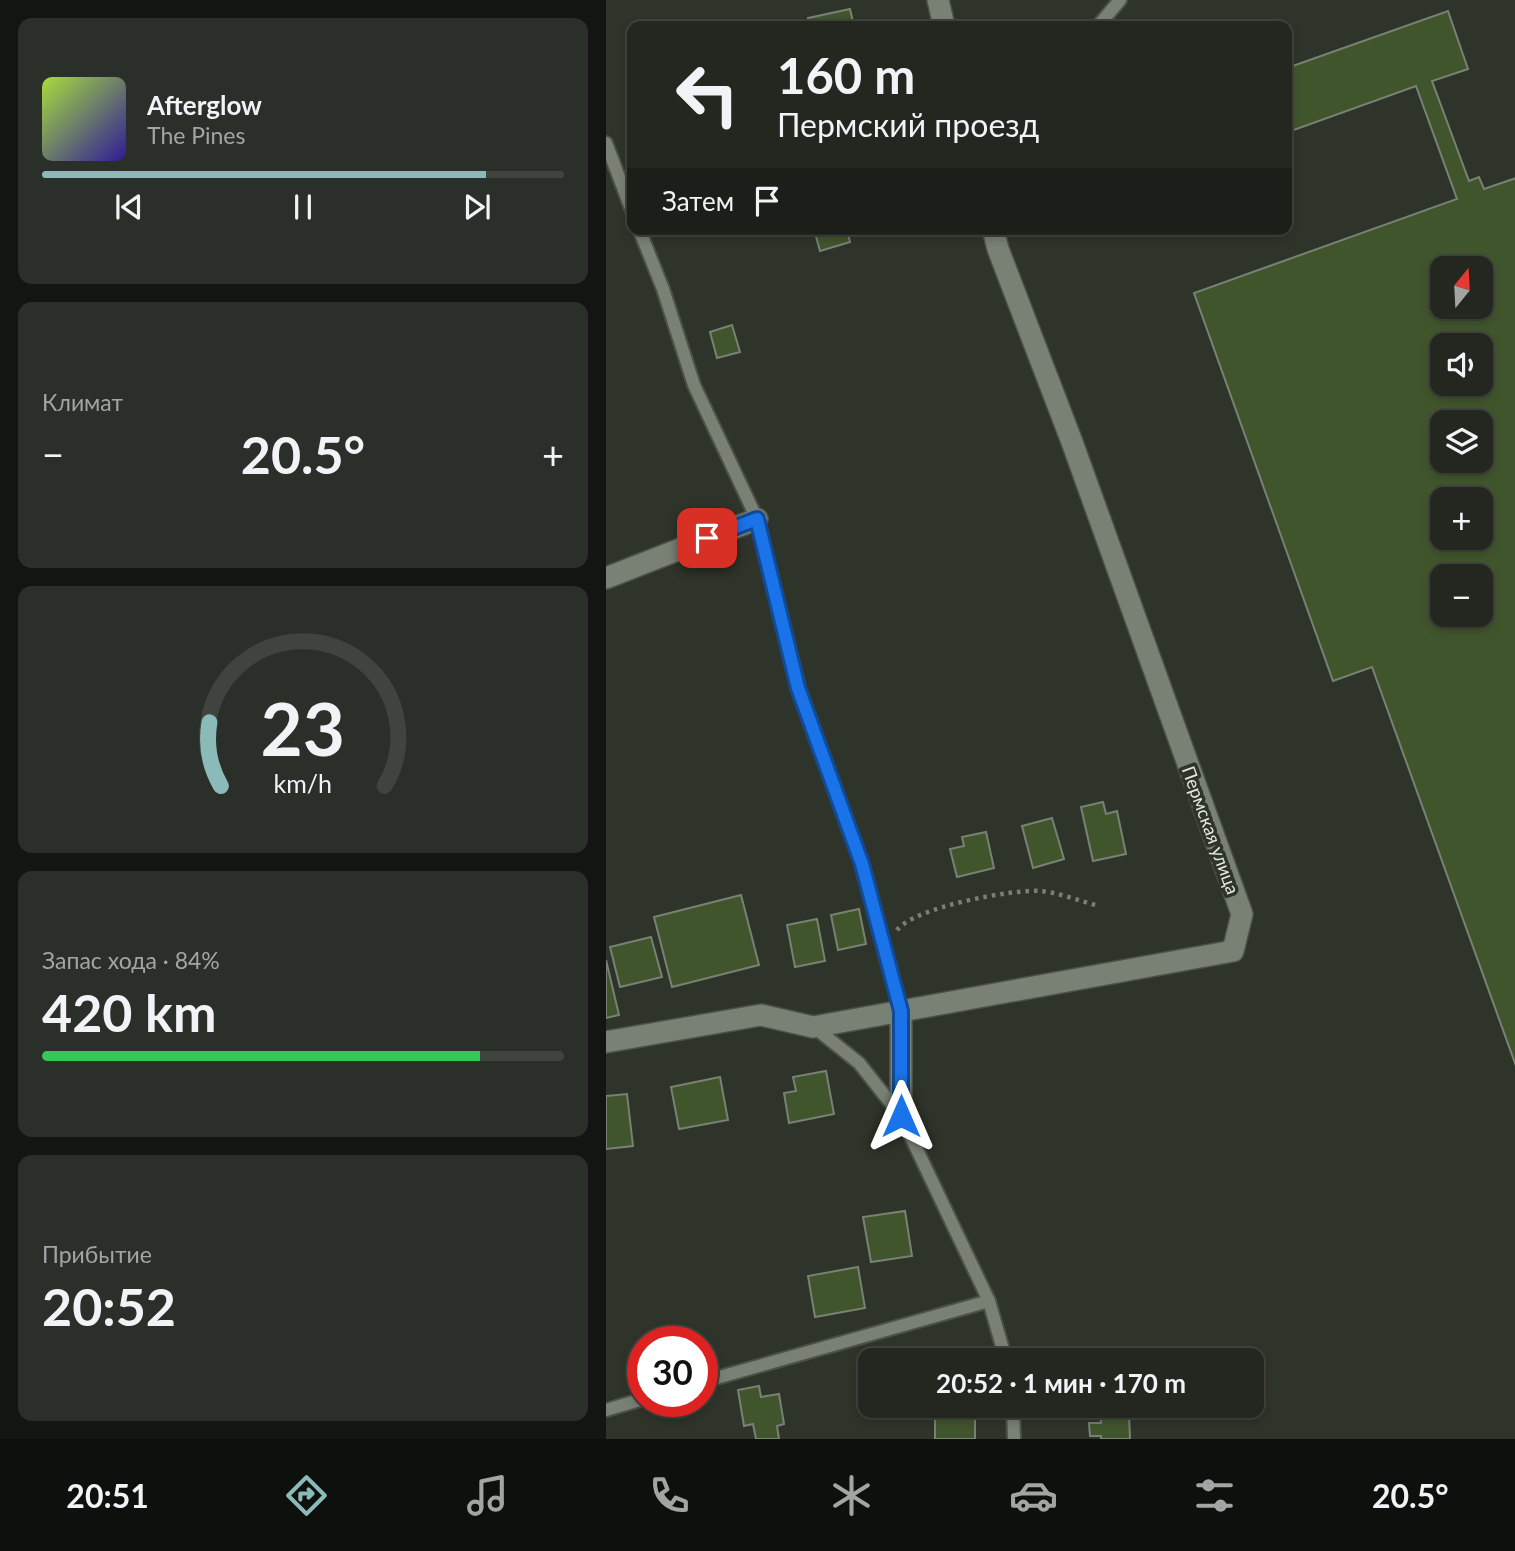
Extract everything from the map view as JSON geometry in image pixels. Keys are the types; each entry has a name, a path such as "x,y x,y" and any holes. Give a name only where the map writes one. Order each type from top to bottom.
{"street":[{"path":"938,0 943,21"},
{"name":"Пермская улица","path":"606,1042 761,1015 813,1027 1233,951 1242,914 995,235"},
{"path":"606,578 757,519"},
{"path":"901,1011 901,1116"}],"lane":[{"path":"1102,21 1120,0"},
{"path":"606,143 627,198"},
{"path":"641,235 663,289 694,385 757,519 798,688 862,864 901,1011"},
{"path":"813,1027 859,1063 901,1116 989,1301 1003,1348"},
{"path":"718,1377 989,1301"},
{"path":"606,1410 627,1404"},
{"path":"1013,1418 1014,1439"}],"path":[{"path":"884,947 902,923 933,909 1012,891 1042,891 1099,906"}],"building":[{"path":"850,9 853,21 809,21 808,18"},
{"path":"1448,11 1468,69 1432,81 1469,181 1479,177 1484,189 1516,178 1516,1066 1372,667 1333,681 1194,293 1457,199 1416,86 1292,131 1292,66"},
{"path":"816,235 848,235 850,242 820,251"},
{"path":"732,325 740,352 717,358 710,332"},
{"path":"1103,802 1106,814 1117,811 1126,854 1093,861 1081,807"},
{"path":"1052,818 1064,859 1033,868 1022,826"},
{"path":"986,832 994,868 957,877 950,849 964,846 962,837"},
{"path":"741,895 759,965 672,987 654,917"},
{"path":"859,909 866,944 838,950 831,915"},
{"path":"817,919 825,961 795,967 787,925"},
{"path":"651,937 662,977 620,987 610,947"},
{"path":"606,960 619,1015 606,1018"},
{"path":"826,1071 834,1114 789,1123 784,1093 796,1091 793,1077"},
{"path":"720,1077 728,1120 679,1129 671,1087"},
{"path":"627,1094 633,1146 606,1149 606,1096"},
{"path":"905,1211 912,1256 871,1262 863,1217"},
{"path":"858,1267 865,1308 815,1317 808,1276"},
{"path":"759,1386 761,1397 779,1394 784,1424 777,1426 779,1439 756,1439 753,1424 744,1426 738,1390"},
{"path":"935,1418 975,1418 975,1439 935,1439"},
{"path":"1100,1418 1129,1418 1130,1439 1101,1439 1101,1436 1090,1436 1089,1423 1101,1423"}],"route":[{"path":"707,538 757,519 798,688 862,864 901,1011 901,1116"}]}
